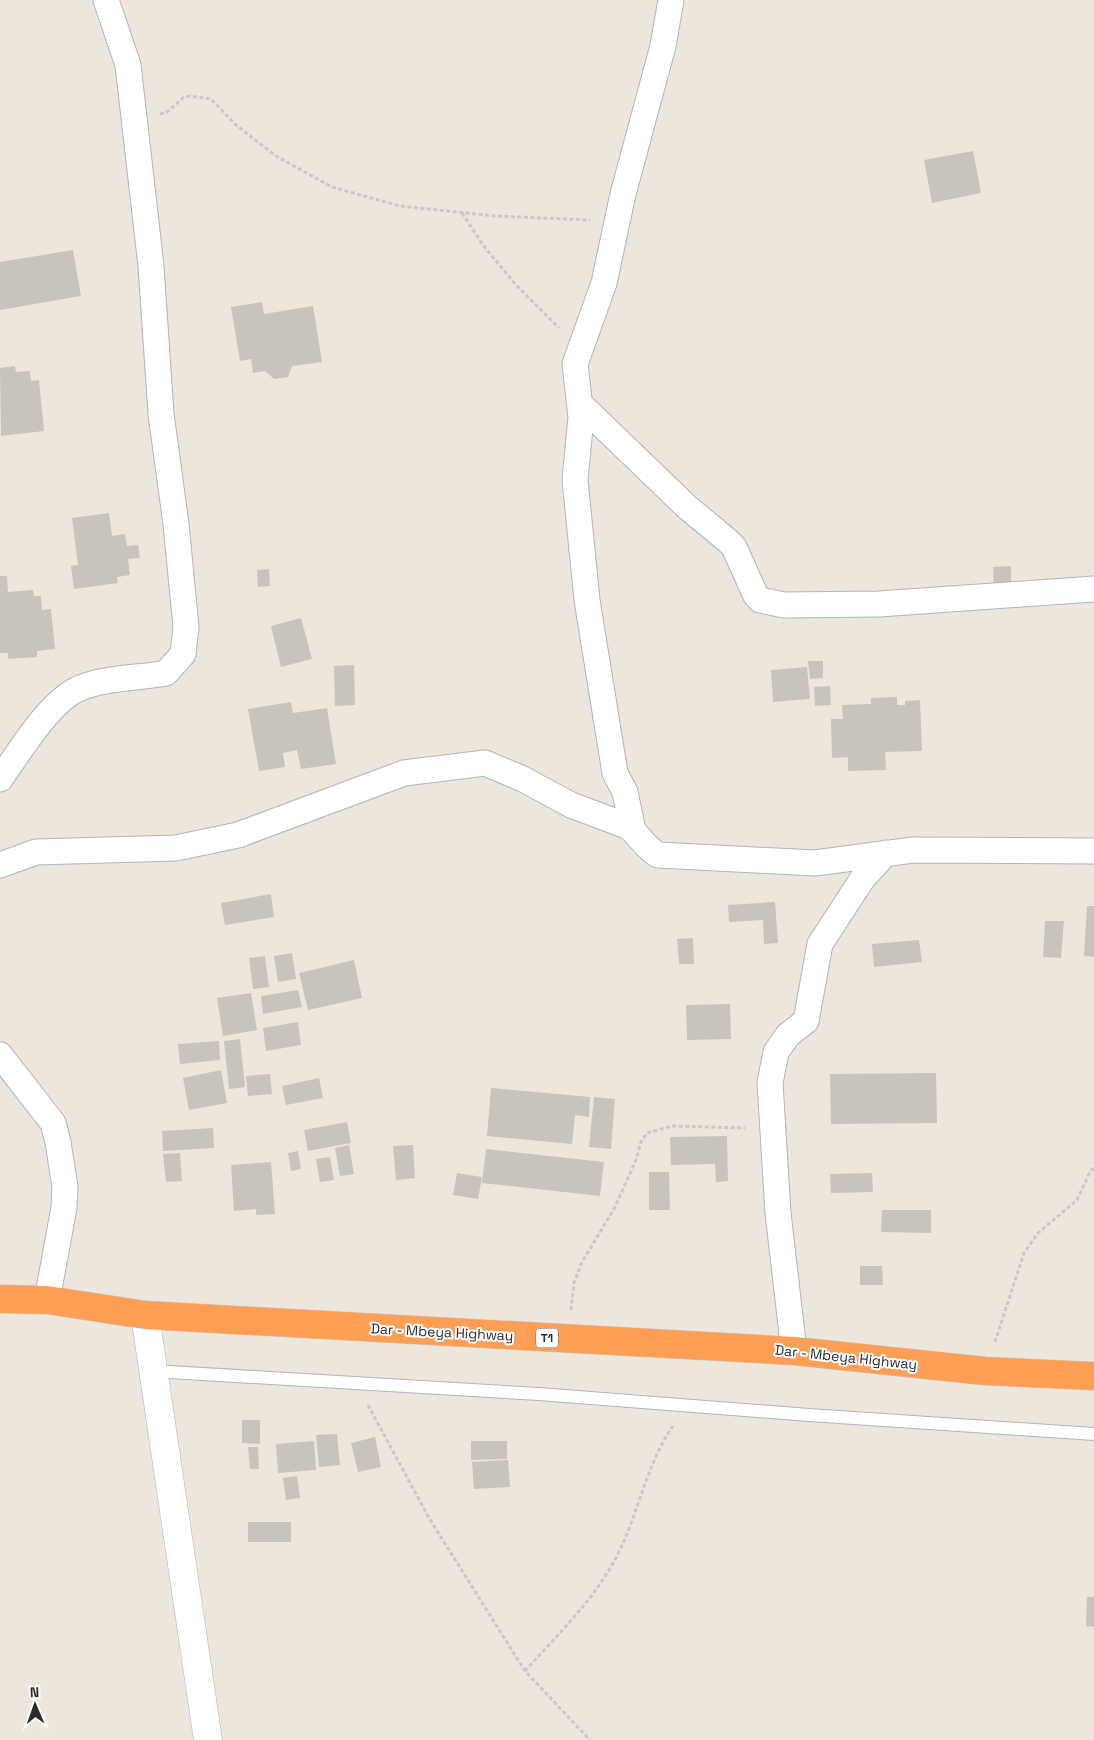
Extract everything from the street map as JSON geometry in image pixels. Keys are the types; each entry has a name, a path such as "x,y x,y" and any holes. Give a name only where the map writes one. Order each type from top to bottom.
{"highway":[{"name":"Dar - Mbeya Highway","path":"0,1299 47,1300 144,1315 794,1351 985,1371 1094,1376"}],"main road":[{"path":"144,1315 208,1740"}],"street":[{"path":"0,779 46,716 76,690 109,681 166,673 183,654 186,627 176,524 160,414 151,266 128,65 106,0"},
{"path":"671,0 663,46 604,283 574,364 581,417 575,480 587,600 615,773 625,792 633,830 645,847 658,855 815,863 913,850 1094,852"},
{"path":"580,404 687,507 734,547 755,594 760,600 784,605 879,604 1094,589"},
{"path":"0,865 36,852 176,848 229,837 404,773 485,763 523,779 571,805 609,818 633,830"},
{"path":"794,1351 778,1213 770,1083 776,1052 788,1035 806,1021 820,944 855,890 886,854"},
{"path":"0,1054 53,1123 58,1142 65,1187 64,1208 47,1300"}],"lane":[{"path":"153,1370 356,1382 1094,1434"}],"path":[{"path":"134,116 166,112 183,98 190,96 211,99 236,125 276,156 332,187 400,206 494,216 618,221"},
{"path":"462,213 483,245 515,284 579,351"},
{"path":"568,1339 574,1283 577,1273 614,1209 636,1160 641,1142 647,1132 672,1126 773,1129"},
{"path":"985,1371 1024,1253 1038,1233 1077,1200 1088,1174 1094,1167"},
{"path":"356,1382 429,1518 525,1671 590,1740"},
{"path":"525,1671 593,1592 618,1553 657,1457 671,1429 689,1406"}],"building":[{"path":"973,151 981,193 932,203 924,160"},
{"path":"73,250 81,296 0,310 0,262"},
{"path":"262,302 264,314 313,306 322,362 292,366 288,377 274,379 265,371 253,373 251,359 240,361 231,307"},
{"path":"15,366 16,372 30,371 31,381 39,380 44,431 1,436 0,368"},
{"path":"109,513 112,536 125,534 127,546 138,545 140,558 128,559 130,575 117,577 118,583 74,589 71,566 78,565 72,518"},
{"path":"1011,566 1011,589 994,589 993,567"},
{"path":"269,569 270,586 258,587 257,570"},
{"path":"0,576 7,576 8,592 33,590 34,596 41,596 42,610 51,609 55,649 37,651 37,657 8,659 8,653 0,653"},
{"path":"301,618 312,659 281,667 271,626"},
{"path":"808,661 823,661 823,678 810,679"},
{"path":"354,665 355,705 335,706 334,666"},
{"path":"807,667 810,699 773,702 771,670"},
{"path":"830,686 831,705 815,706 814,687"},
{"path":"897,697 897,705 905,705 905,701 920,700 922,751 885,752 886,770 848,771 848,757 832,758 831,719 843,719 842,705 871,704 871,698"},
{"path":"291,702 293,713 327,708 336,764 301,769 297,750 283,753 285,767 259,771 248,709"},
{"path":"271,894 274,917 225,925 221,903"},
{"path":"775,902 778,943 764,944 763,920 729,922 728,905"},
{"path":"1087,906 1094,906 1094,957 1084,956"},
{"path":"1045,921 1064,921 1061,958 1043,957"},
{"path":"693,938 694,964 679,964 677,939"},
{"path":"919,940 922,962 874,967 872,944"},
{"path":"292,953 296,979 278,982 274,956"},
{"path":"265,956 269,987 253,989 249,958"},
{"path":"354,960 362,998 308,1010 299,973"},
{"path":"298,990 302,1007 263,1014 261,996"},
{"path":"251,993 257,1030 223,1036 217,998"},
{"path":"730,1004 731,1039 687,1040 686,1005"},
{"path":"298,1022 301,1045 266,1051 263,1028"},
{"path":"240,1039 245,1087 229,1089 224,1041"},
{"path":"219,1041 220,1060 180,1064 178,1044"},
{"path":"221,1070 227,1103 189,1110 183,1078"},
{"path":"936,1073 937,1123 831,1124 830,1074"},
{"path":"270,1074 272,1094 248,1096 246,1076"},
{"path":"319,1078 323,1098 286,1105 282,1086"},
{"path":"491,1088 590,1097 589,1117 575,1115 572,1144 487,1136"},
{"path":"594,1097 615,1099 611,1149 589,1147"},
{"path":"347,1122 351,1143 308,1151 304,1130"},
{"path":"213,1128 214,1148 163,1151 162,1131"},
{"path":"727,1136 728,1181 716,1182 715,1164 671,1165 670,1137"},
{"path":"349,1145 354,1174 340,1176 335,1148"},
{"path":"413,1145 415,1178 396,1180 393,1146"},
{"path":"486,1149 604,1162 600,1196 482,1183"},
{"path":"298,1151 301,1169 291,1171 288,1153"},
{"path":"180,1153 182,1181 166,1182 163,1154"},
{"path":"330,1157 334,1180 320,1182 316,1159"},
{"path":"271,1162 275,1214 256,1215 256,1209 234,1211 231,1165"},
{"path":"649,1172 669,1172 670,1210 649,1210"},
{"path":"457,1173 482,1177 478,1199 453,1195"},
{"path":"872,1173 873,1192 831,1193 830,1174"},
{"path":"882,1210 931,1210 931,1233 881,1232"},
{"path":"860,1266 882,1266 883,1285 860,1285"},
{"path":"242,1420 260,1420 260,1444 242,1443"},
{"path":"337,1434 340,1465 319,1467 316,1435"},
{"path":"375,1437 381,1467 358,1472 351,1443"},
{"path":"314,1441 316,1470 278,1473 276,1444"},
{"path":"471,1441 507,1441 507,1459 471,1460"},
{"path":"248,1447 258,1447 259,1469 250,1469"},
{"path":"508,1460 510,1487 474,1489 472,1462"},
{"path":"297,1476 300,1498 286,1500 283,1478"},
{"path":"248,1522 291,1522 291,1542 248,1542"},
{"path":"1087,1597 1094,1597 1094,1627 1086,1626"}]}
